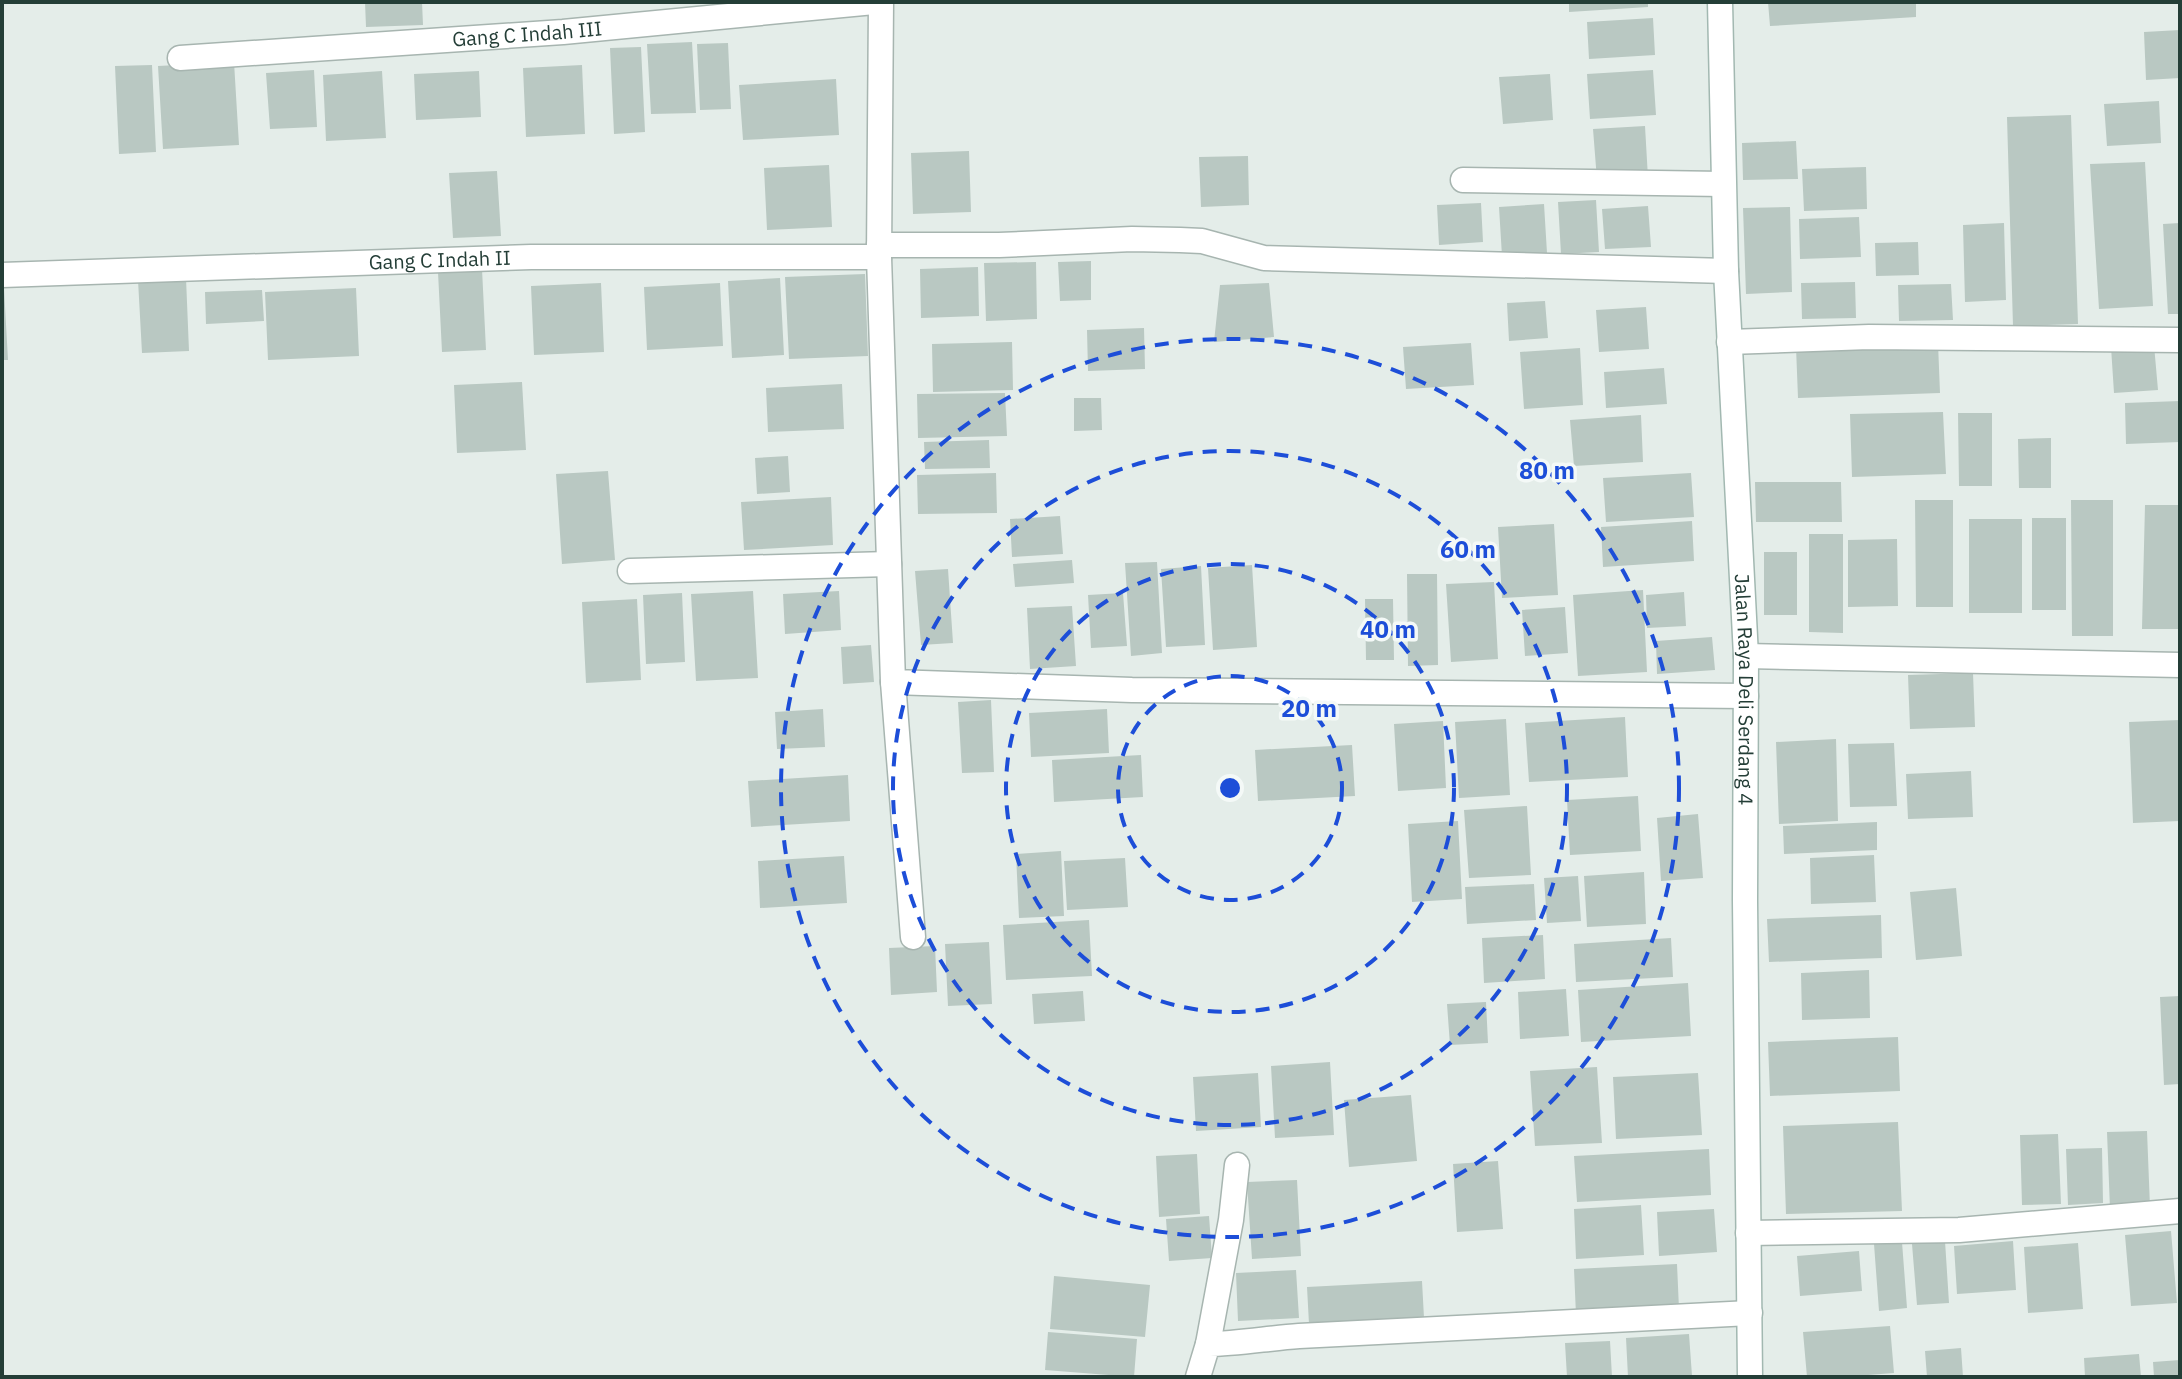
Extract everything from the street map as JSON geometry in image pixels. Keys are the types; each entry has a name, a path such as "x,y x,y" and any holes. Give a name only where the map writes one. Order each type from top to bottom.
{"street":[{"name":"Gang C Indah III","path":"180,58 563,32 874,2"},
{"path":"881,2 879,251 893,682 913,937"},
{"name":"Jalan Raya Deli Serdang 4","path":"1720,2 1726,271 1746,656 1745,916 1750,1377"},
{"path":"1463,180 1723,184"},
{"name":"Gang C Indah II","path":"2,275 531,257 879,251 1132,239 1202,241 1264,258 1726,271"},
{"path":"1729,342 1869,337 2180,340"},
{"path":"630,571 889,564"},
{"path":"1746,656 2180,665"},
{"path":"893,682 1132,690 1746,696"},
{"path":"1198,1377 1208,1344 1231,1220 1237,1165"},
{"path":"1748,1233 1959,1230 2180,1211"},
{"path":"1208,1344 1299,1336 1750,1313"}],"building":[{"path":"365,2 422,2 423,25 366,27"},
{"path":"1569,2 1648,2 1648,7 1569,12"},
{"path":"1768,2 1916,2 1916,17 1770,26"},
{"path":"1653,18 1655,55 1589,59 1587,22"},
{"path":"2180,30 2180,78 2146,80 2144,32"},
{"path":"692,42 696,113 651,114 647,44"},
{"path":"728,43 731,109 700,110 697,44"},
{"path":"641,47 645,132 614,134 610,48"},
{"path":"234,62 239,145 163,149 158,66"},
{"path":"152,65 156,152 119,154 115,66"},
{"path":"582,65 585,134 526,137 523,68"},
{"path":"314,70 317,127 270,129 266,73"},
{"path":"1653,70 1656,115 1590,119 1587,74"},
{"path":"382,71 386,138 326,141 323,75"},
{"path":"479,71 481,117 416,120 414,74"},
{"path":"1550,74 1553,120 1503,124 1499,77"},
{"path":"836,79 839,135 743,140 739,85"},
{"path":"2159,101 2161,143 2107,146 2104,104"},
{"path":"2071,115 2078,324 2013,326 2007,117"},
{"path":"1645,126 1648,178 1597,180 1593,129"},
{"path":"1796,141 1798,179 1743,180 1742,143"},
{"path":"969,151 971,212 913,214 911,153"},
{"path":"1248,156 1249,205 1201,207 1199,157"},
{"path":"2145,162 2153,306 2099,309 2090,164"},
{"path":"829,165 832,227 767,230 764,168"},
{"path":"1866,167 1867,209 1804,211 1802,169"},
{"path":"497,171 501,236 453,238 449,173"},
{"path":"1596,200 1599,252 1561,254 1558,202"},
{"path":"1481,203 1483,242 1439,245 1437,205"},
{"path":"1544,204 1547,253 1502,256 1499,207"},
{"path":"1648,206 1651,247 1605,249 1602,209"},
{"path":"1790,207 1792,292 1746,294 1743,208"},
{"path":"1859,217 1861,257 1800,259 1799,219"},
{"path":"2004,223 2006,300 1965,302 1963,225"},
{"path":"2180,223 2180,314 2168,314 2163,224"},
{"path":"1918,242 1919,275 1876,276 1875,243"},
{"path":"1091,261 1091,300 1060,301 1058,262"},
{"path":"1036,262 1037,319 986,321 984,263"},
{"path":"978,267 979,316 921,318 920,269"},
{"path":"482,269 486,350 442,352 438,272"},
{"path":"865,274 868,356 789,359 785,277"},
{"path":"186,278 189,351 142,353 138,280"},
{"path":"780,278 784,355 732,358 728,281"},
{"path":"1855,282 1856,318 1802,319 1801,283"},
{"path":"601,283 604,352 534,355 531,286"},
{"path":"720,283 723,346 647,350 644,287"},
{"path":"1269,283 1274,337 1214,342 1220,285"},
{"path":"1951,284 1953,320 1899,321 1898,285"},
{"path":"4,288 8,360 2,360"},
{"path":"356,288 359,356 268,360 265,292"},
{"path":"262,290 264,321 206,324 205,292"},
{"path":"1545,301 1548,338 1509,341 1507,303"},
{"path":"1646,307 1649,349 1599,352 1596,310"},
{"path":"1144,328 1145,369 1088,371 1087,330"},
{"path":"1012,342 1013,390 933,392 932,344"},
{"path":"1471,343 1474,385 1406,389 1403,347"},
{"path":"1938,343 1940,393 1798,398 1796,347"},
{"path":"2154,345 2158,390 2114,393 2111,347"},
{"path":"1580,348 1583,405 1524,409 1520,352"},
{"path":"1664,368 1667,404 1606,408 1604,372"},
{"path":"522,382 526,450 457,453 454,385"},
{"path":"842,384 844,429 768,432 766,388"},
{"path":"1005,393 1007,436 918,438 917,394"},
{"path":"1074,398 1101,398 1102,430 1074,431"},
{"path":"2180,401 2180,442 2126,444 2125,403"},
{"path":"1943,412 1946,474 1852,477 1850,414"},
{"path":"1958,413 1992,413 1992,486 1959,486"},
{"path":"1641,415 1643,462 1574,466 1570,420"},
{"path":"2051,438 2051,488 2019,488 2018,439"},
{"path":"989,440 990,468 925,469 924,442"},
{"path":"788,456 790,492 757,494 755,458"},
{"path":"608,471 615,560 562,564 556,474"},
{"path":"996,473 997,513 918,514 917,475"},
{"path":"1691,473 1694,517 1606,522 1603,478"},
{"path":"1755,482 1841,482 1842,522 1756,522"},
{"path":"831,497 833,545 744,550 741,502"},
{"path":"1915,500 1953,500 1953,607 1916,607"},
{"path":"2071,500 2113,500 2113,636 2072,636"},
{"path":"2145,505 2180,505 2180,629 2142,629"},
{"path":"1060,516 1063,554 1012,557 1010,519"},
{"path":"2032,518 2066,518 2066,610 2032,610"},
{"path":"1969,519 2022,519 2022,613 1969,613"},
{"path":"1692,521 1694,561 1603,567 1601,527"},
{"path":"1554,524 1558,595 1502,598 1498,527"},
{"path":"1809,534 1843,534 1843,633 1809,632"},
{"path":"1897,539 1898,606 1848,607 1848,540"},
{"path":"1764,552 1797,552 1797,615 1764,615"},
{"path":"1072,560 1074,583 1015,587 1013,564"},
{"path":"1157,562 1162,653 1131,656 1125,563"},
{"path":"1252,565 1257,647 1213,650 1208,568"},
{"path":"1201,566 1205,645 1166,647 1161,569"},
{"path":"948,569 953,643 921,645 915,571"},
{"path":"1407,574 1437,574 1438,665 1408,666"},
{"path":"1494,582 1498,659 1451,662 1446,584"},
{"path":"1643,590 1647,672 1578,676 1573,595"},
{"path":"753,591 758,678 696,681 691,594"},
{"path":"839,591 841,630 785,634 783,594"},
{"path":"1684,592 1686,626 1647,628 1646,595"},
{"path":"682,593 685,662 646,664 643,595"},
{"path":"1123,593 1127,646 1091,648 1088,595"},
{"path":"637,599 641,680 586,683 582,602"},
{"path":"1365,599 1393,599 1394,660 1366,660"},
{"path":"1072,606 1076,666 1030,669 1027,608"},
{"path":"1565,607 1568,653 1525,656 1522,610"},
{"path":"1712,637 1715,670 1657,674 1656,641"},
{"path":"871,645 874,682 843,684 841,647"},
{"path":"1973,673 1975,727 1910,729 1908,675"},
{"path":"991,700 994,772 962,773 958,702"},
{"path":"823,709 825,747 777,749 775,712"},
{"path":"1107,709 1109,753 1031,757 1029,713"},
{"path":"1625,717 1628,777 1529,782 1525,723"},
{"path":"1506,719 1510,795 1459,798 1455,722"},
{"path":"2180,720 2180,821 2133,823 2129,722"},
{"path":"1443,721 1446,788 1398,791 1394,724"},
{"path":"1836,739 1838,821 1779,824 1776,742"},
{"path":"1894,743 1897,806 1850,807 1848,744"},
{"path":"1352,745 1355,796 1258,801 1255,750"},
{"path":"1141,755 1143,797 1054,802 1052,760"},
{"path":"1971,771 1973,817 1908,819 1906,774"},
{"path":"848,775 850,821 751,827 748,781"},
{"path":"1638,796 1641,851 1570,855 1567,800"},
{"path":"1527,806 1531,875 1469,878 1464,810"},
{"path":"1698,814 1703,878 1661,881 1657,818"},
{"path":"1458,821 1462,899 1412,902 1408,824"},
{"path":"1877,822 1877,850 1784,854 1783,826"},
{"path":"1061,851 1064,916 1019,918 1016,854"},
{"path":"1874,855 1876,902 1811,904 1810,858"},
{"path":"844,856 847,903 760,908 758,861"},
{"path":"1125,858 1128,907 1067,910 1064,861"},
{"path":"1644,872 1646,924 1587,927 1584,876"},
{"path":"1578,876 1581,921 1547,923 1544,878"},
{"path":"1534,884 1536,920 1467,924 1465,887"},
{"path":"1956,888 1962,956 1916,960 1910,892"},
{"path":"1881,915 1882,958 1769,962 1767,919"},
{"path":"1089,920 1092,976 1006,980 1003,925"},
{"path":"1543,935 1545,979 1484,983 1482,938"},
{"path":"1671,938 1673,977 1576,982 1574,944"},
{"path":"989,942 992,1004 948,1006 945,944"},
{"path":"935,946 937,992 891,995 889,948"},
{"path":"1869,970 1870,1018 1802,1020 1801,973"},
{"path":"1688,983 1691,1036 1581,1042 1578,990"},
{"path":"1566,989 1569,1036 1520,1039 1518,992"},
{"path":"1083,991 1085,1021 1034,1024 1032,994"},
{"path":"2180,996 2180,1084 2164,1085 2160,997"},
{"path":"1486,1002 1488,1043 1450,1045 1447,1004"},
{"path":"1898,1037 1900,1091 1770,1096 1768,1042"},
{"path":"1330,1062 1334,1135 1275,1138 1271,1066"},
{"path":"1597,1067 1602,1143 1535,1146 1530,1071"},
{"path":"1258,1073 1261,1127 1196,1131 1193,1077"},
{"path":"1698,1073 1702,1135 1616,1139 1613,1077"},
{"path":"1411,1095 1417,1161 1349,1167 1344,1100"},
{"path":"1898,1122 1902,1211 1786,1214 1783,1126"},
{"path":"2147,1131 2150,1207 2110,1209 2107,1132"},
{"path":"2058,1134 2061,1204 2022,1205 2020,1135"},
{"path":"2102,1148 2103,1203 2068,1205 2066,1149"},
{"path":"1709,1149 1711,1195 1577,1202 1574,1156"},
{"path":"1197,1154 1200,1214 1159,1217 1156,1156"},
{"path":"1498,1161 1503,1229 1457,1232 1453,1164"},
{"path":"1297,1180 1301,1256 1252,1259 1247,1182"},
{"path":"1641,1205 1644,1255 1576,1259 1574,1209"},
{"path":"1714,1209 1717,1252 1659,1256 1657,1212"},
{"path":"1209,1216 1212,1258 1169,1261 1166,1219"},
{"path":"2171,1231 2177,1303 2131,1306 2125,1235"},
{"path":"1945,1241 1949,1303 1917,1305 1912,1244"},
{"path":"2013,1241 2016,1290 1957,1294 1954,1246"},
{"path":"1902,1242 1907,1308 1879,1311 1874,1244"},
{"path":"2078,1243 2083,1309 2028,1313 2024,1247"},
{"path":"1859,1251 1862,1291 1800,1296 1797,1256"},
{"path":"1677,1264 1679,1309 1576,1315 1574,1269"},
{"path":"1296,1270 1299,1318 1238,1321 1236,1273"},
{"path":"1054,1276 1150,1285 1145,1337 1050,1329"},
{"path":"1422,1281 1424,1318 1309,1324 1307,1287"},
{"path":"1890,1326 1894,1373 1807,1377 1803,1332"},
{"path":"1048,1332 1137,1339 1134,1377 1045,1370"},
{"path":"1689,1334 1692,1376 1628,1377 1626,1338"},
{"path":"1610,1341 1612,1377 1567,1377 1565,1343"},
{"path":"1961,1348 1963,1377 1927,1377 1925,1351"},
{"path":"2139,1354 2141,1377 2085,1377 2084,1358"},
{"path":"2180,1360 2180,1377 2154,1377 2153,1362"}]}
